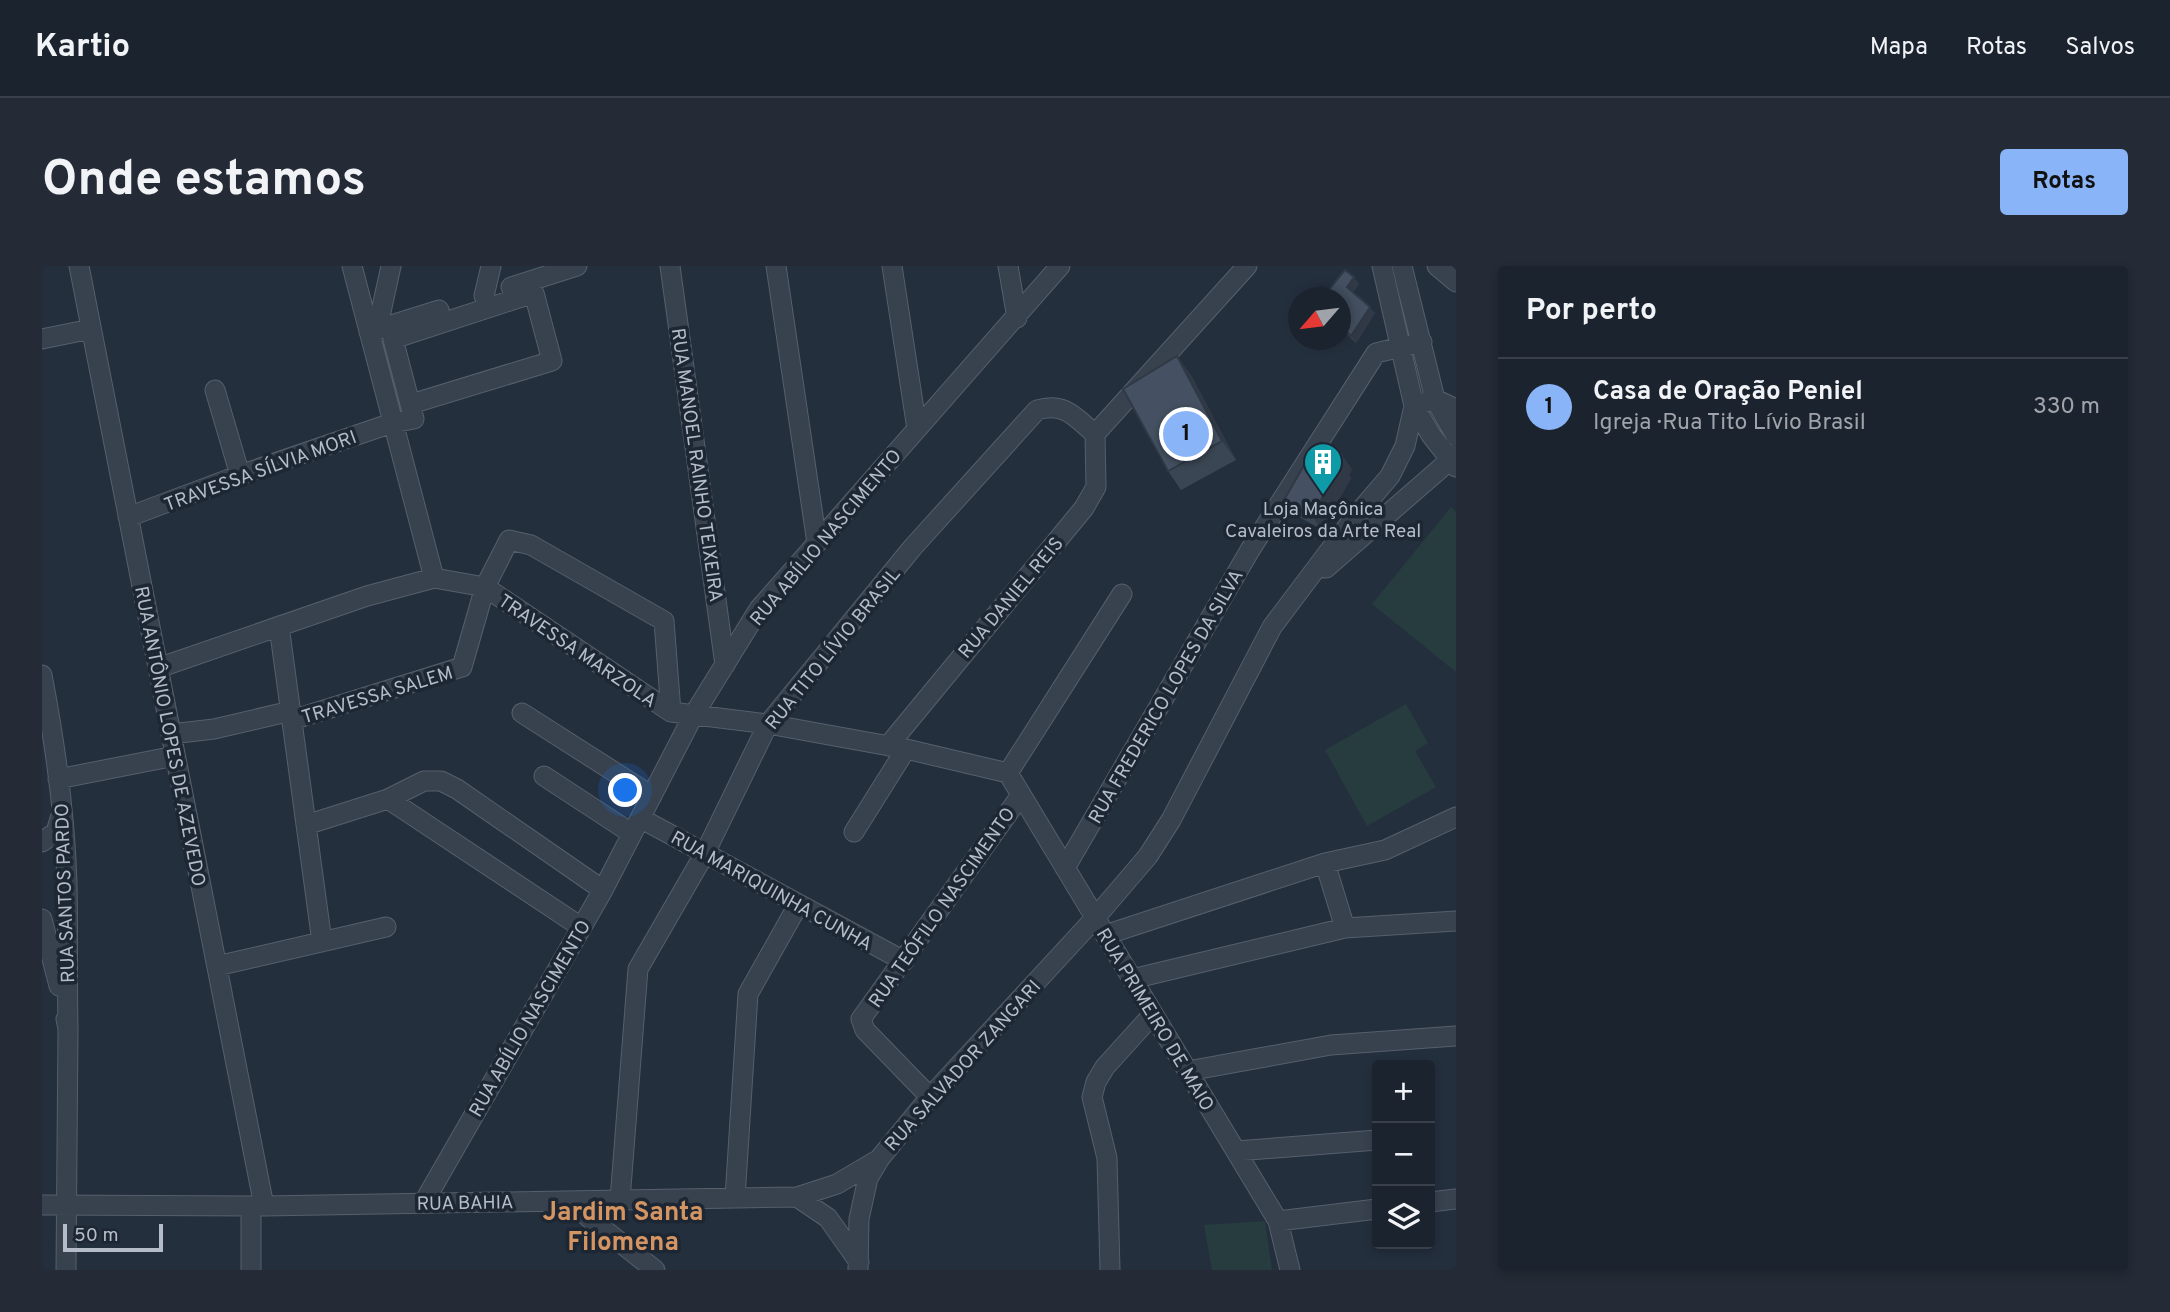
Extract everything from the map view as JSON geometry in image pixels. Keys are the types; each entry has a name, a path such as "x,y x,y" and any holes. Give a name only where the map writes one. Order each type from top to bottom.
{"street":[{"name":"RUA ANTÔNIO LOPES DE AZEVEDO","path":"79,266 217,966 258,1206 251,1270"},
{"path":"352,266 373,331 392,423 434,578"},
{"path":"373,331 391,266"},
{"path":"484,296 491,266"},
{"path":"373,331 577,266"},
{"name":"RUA MANOEL RAINHO TEIXEIRA","path":"670,266 725,664"},
{"path":"776,266 817,542"},
{"path":"892,266 917,429"},
{"path":"1008,266 1017,318"},
{"name":"RUA ABÍLIO NASCIMENTO","path":"424,1202 603,890 693,716 758,609 1060,266"},
{"path":"1095,434 1247,266"},
{"path":"1298,591 1453,459 1414,406 1382,266"},
{"path":"1402,266 1435,399 1456,436"},
{"path":"1438,266 1456,282"},
{"path":"392,423 414,419 393,339 534,293 552,361 411,404"},
{"path":"42,339 91,329"},
{"name":"RUA FREDERICO LOPES DA SILVA","path":"1065,868 1250,550 1376,353 1422,342"},
{"path":"215,390 240,475"},
{"path":"1414,406 1435,399 1456,409"},
{"name":"RUA TITO LÍVIO BRASIL","path":"620,1200 638,969 705,853 768,724 913,547 1037,410 1053,405 1065,410 1095,434"},
{"path":"1298,591 1390,477 1405,446 1414,406"},
{"name":"TRAVESSA SÍLVIA MORI","path":"128,517 392,423"},
{"name":"RUA DANIEL REIS","path":"854,832 897,747 1084,508 1096,487 1095,434"},
{"path":"1396,463 1397,477 1401,483 1413,487 1423,484"},
{"path":"1367,503 1380,498 1385,501 1387,507 1382,519"},
{"path":"485,587 509,540 531,545 664,621 671,712"},
{"name":"TRAVESSA MARZOLA","path":"158,668 368,596 434,578 485,587 671,712 768,724 897,747 1008,773"},
{"name":"TRAVESSA SALEM","path":"292,716 462,667 485,587"},
{"name":"RUA SALVADOR ZANGARI","path":"858,1266 859,1219 868,1178 880,1158 930,1097 1100,926 1171,820 1272,627 1298,591"},
{"path":"1008,773 1122,594"},
{"path":"279,626 322,942"},
{"name":"RUA SANTOS PARDO","path":"42,675 52,727 62,811 67,882 68,1029"},
{"path":"522,713 652,796"},
{"path":"171,734 292,716"},
{"path":"58,779 175,756"},
{"name":"RUA PRIMEIRO DE MAIO","path":"1008,773 1278,1221 1290,1270"},
{"name":"RUA MARIQUINHA CUNHA","path":"544,776 635,826 705,853 904,961"},
{"path":"306,825 388,799 424,781 441,781 457,789 603,890"},
{"name":"RUA TEÓFILO NASCIMENTO","path":"930,1097 865,1030 861,1019 1021,795"},
{"path":"388,799 581,927"},
{"path":"42,842 56,832 62,811"},
{"path":"1100,926 1325,863 1385,850 1456,817"},
{"path":"1325,863 1345,928"},
{"path":"734,1198 748,994 798,905"},
{"path":"42,919 49,973 68,1029 66,1270"},
{"path":"1132,979 1345,928 1456,921"},
{"path":"217,966 386,927"},
{"path":"1110,1270 1107,1158 1092,1097 1096,1082 1105,1067 1153,1014"},
{"path":"1188,1071 1331,1045 1456,1035"},
{"path":"1236,1151 1372,1140"},
{"name":"RUA BAHIA","path":"42,1205 258,1206 797,1197 837,1184 860,1173 880,1158"},
{"path":"797,1197 828,1218 858,1266"},
{"path":"1435,1201 1456,1199"},
{"path":"568,1201 655,1270"},
{"path":"1278,1221 1372,1210"}],"green space":[{"path":"1451,507 1456,512 1456,672 1372,604"},
{"path":"1406,704 1428,743 1415,751 1436,787 1367,826 1325,750"},
{"path":"1265,1221 1272,1270 1212,1270 1204,1225"}],"building":[{"path":"1345,270 1354,277 1347,287 1331,287"},
{"path":"1351,290 1370,307 1351,336"},
{"path":"1177,356 1222,441 1168,471 1123,389"},
{"path":"1321,442 1342,455 1338,462 1341,464 1312,516 1284,500 1314,448 1317,449"}],"place":[{"name":"Casa de Oração Peniel","path":"1186,434"},
{"name":"Loja Maçônica Cavaleiros da Arte Real","path":"1323,496"}],"district":[{"name":"Jardim Santa Filomena","path":"623,1226"}]}
